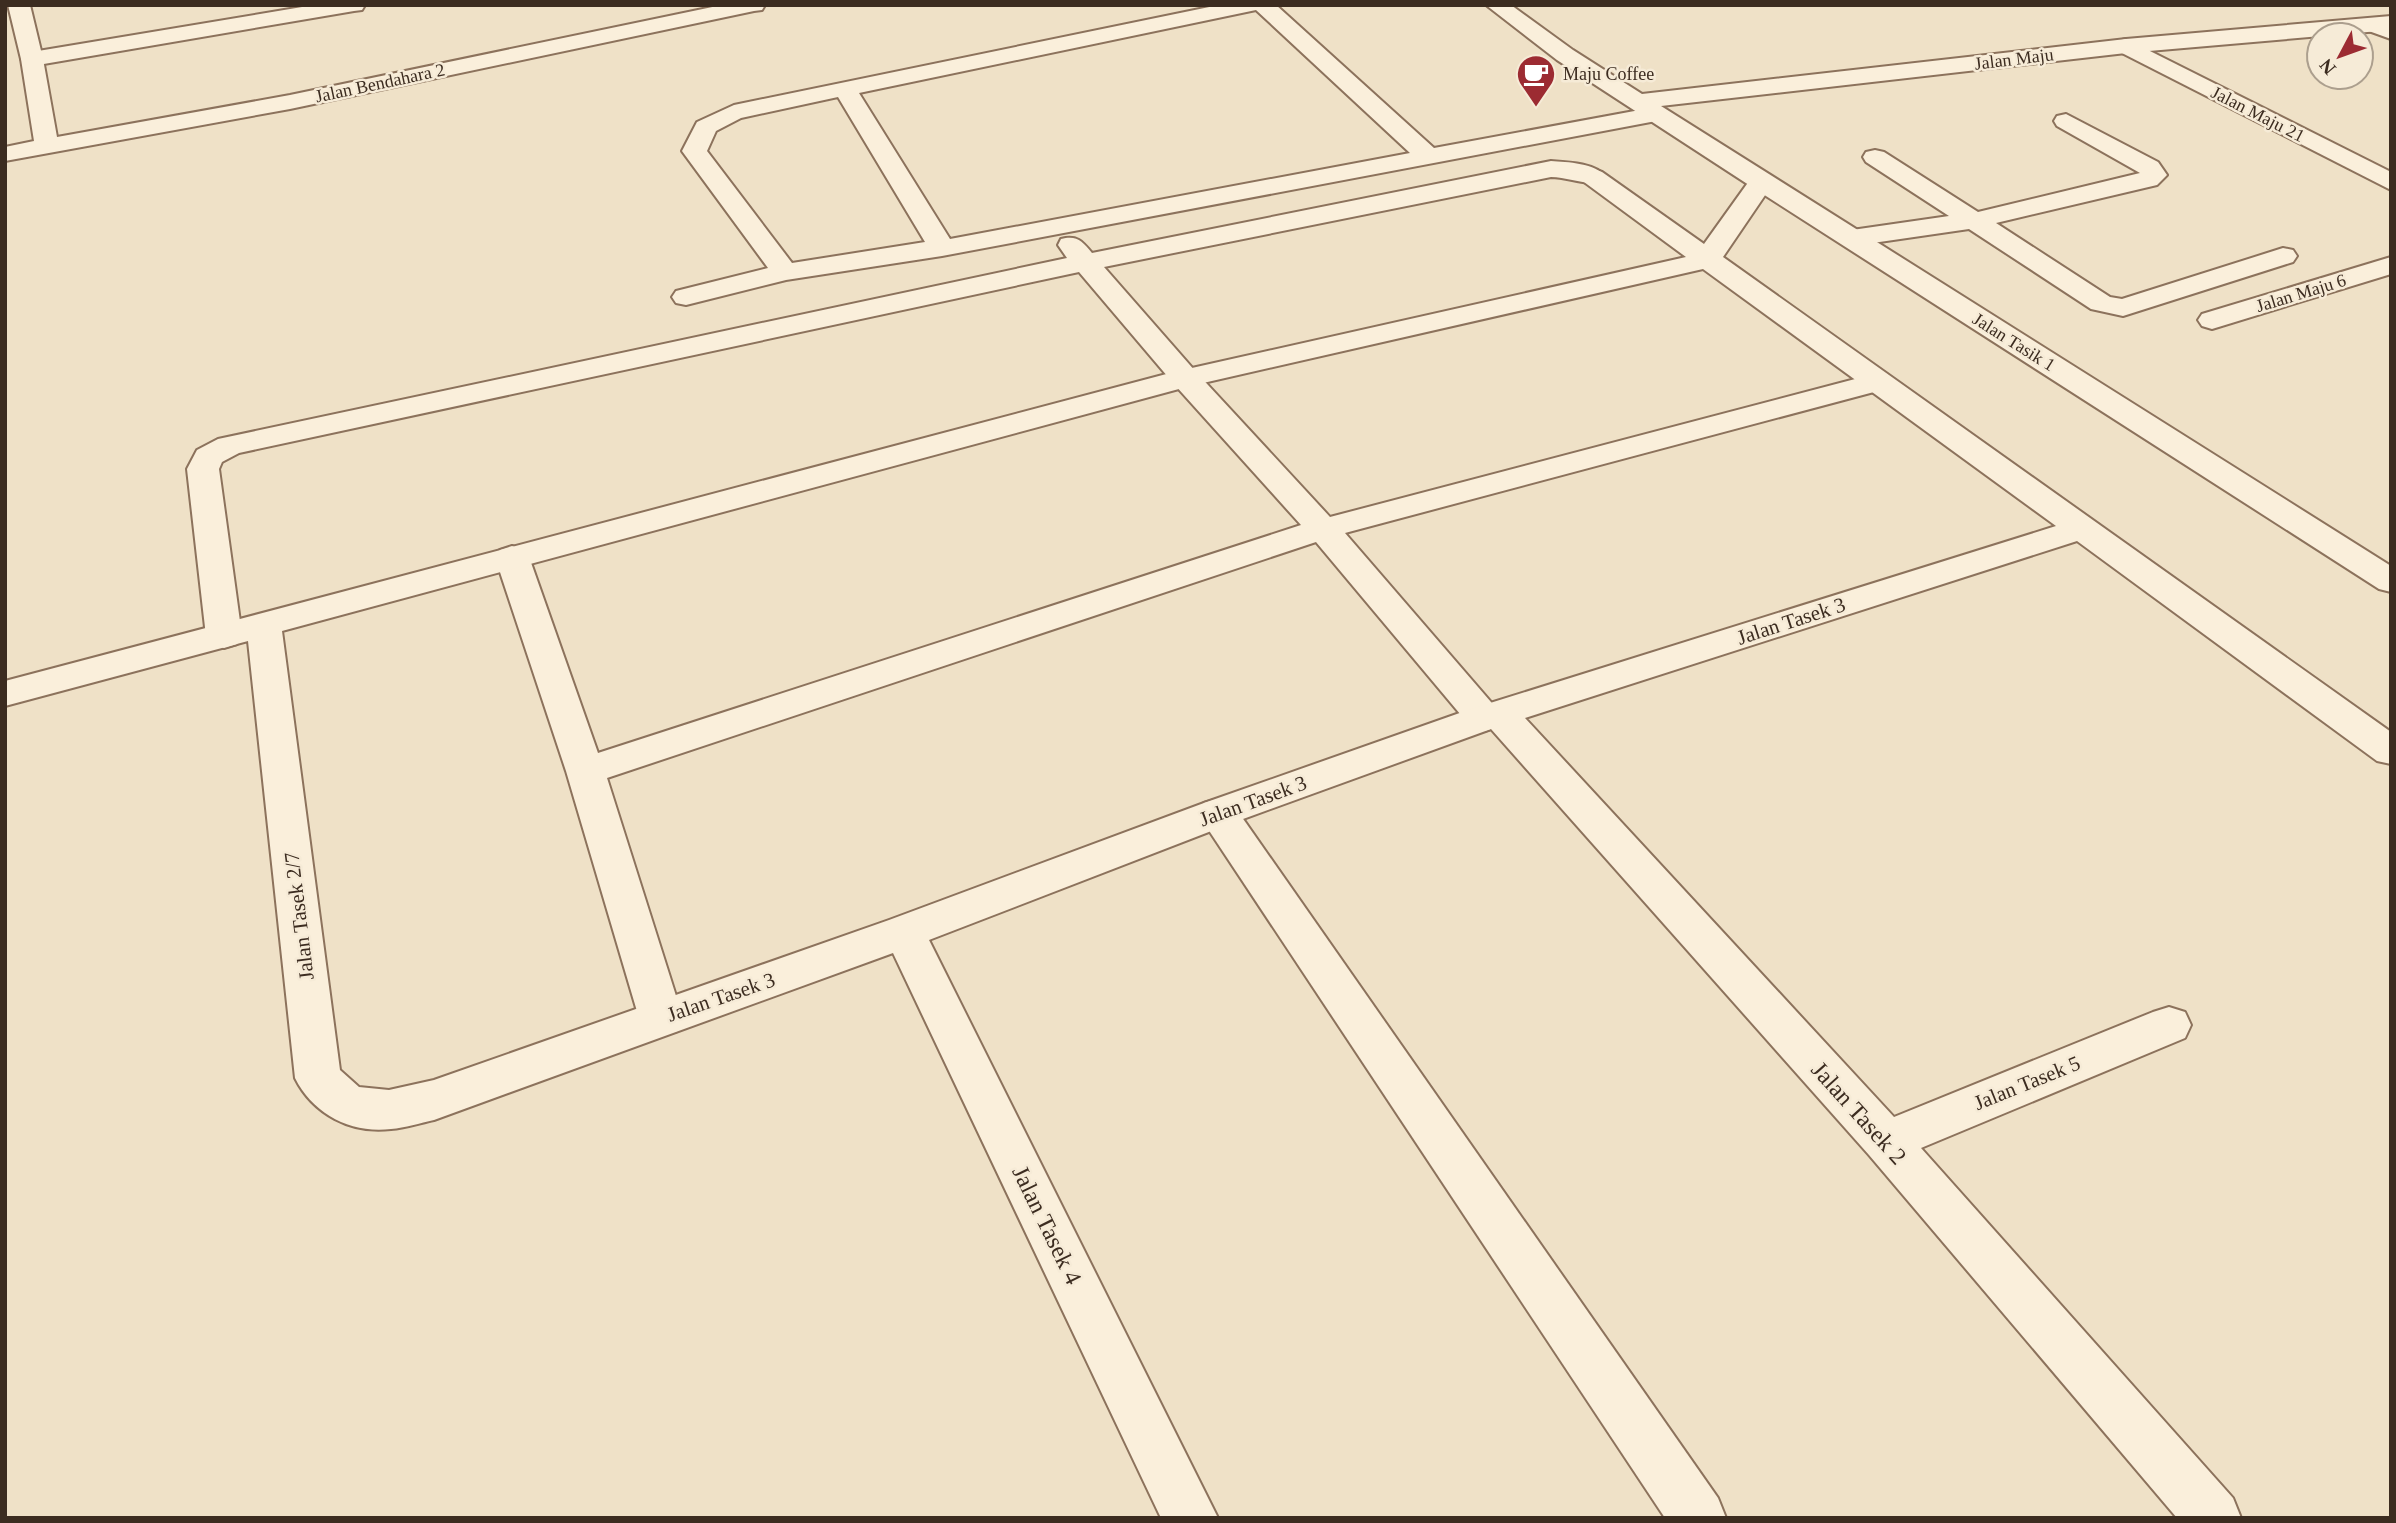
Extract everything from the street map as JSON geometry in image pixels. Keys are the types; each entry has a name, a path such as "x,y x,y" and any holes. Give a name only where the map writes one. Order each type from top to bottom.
{"street":[{"path":"19,5 32,59 47,148"},
{"path":"32,59 354,5"},
{"name":"Jalan Bendahara 2","path":"5,154 303,99 754,5"},
{"path":"785,272 694,151 706,127 734,112 1252,5"},
{"path":"1263,5 1429,157"},
{"path":"1497,5 1565,55 1647,108"},
{"name":"Jalan Maju","path":"686,297 785,272 942,248 1429,157 1647,108 2126,46 2385,27"},
{"name":"Jalan Maju 21","path":"2126,46 2391,182"},
{"path":"845,89 942,248"},
{"name":"Jalan Tasik 1","path":"1647,108 2391,581"},
{"path":"1852,238 1972,221 2148,180 2154,175 2148,167 2066,121"},
{"path":"1875,157 2101,303 2113,307 2123,308 2283,256"},
{"path":"224,636 203,469 208,457 229,446 1086,262 1551,169 1570,170 1593,177 2391,751"},
{"path":"5,694 1185,379 1707,260 1761,182"},
{"name":"Jalan Tasek 2","path":"1053,226 1185,379 1886,1142 2213,1518"},
{"name":"Jalan Maju 6","path":"2212,320 2391,265"},
{"path":"585,771 1323,529 1878,382"},
{"name":"Jalan Tasek 3","path":"435,1100 904,932 1218,813 1492,716 2081,528"},
{"path":"512,557 585,771 661,1018"},
{"name":"Jalan Tasek 2/7","path":"264,626 318,1079 347,1105 389,1110 435,1100"},
{"path":"1218,813 1698,1518"},
{"name":"Jalan Tasek 4","path":"904,932 1190,1518"},
{"name":"Jalan Tasek 5","path":"1886,1142 2169,1025"}],"place":[{"name":"Maju Coffee","path":"1536,108"}]}
